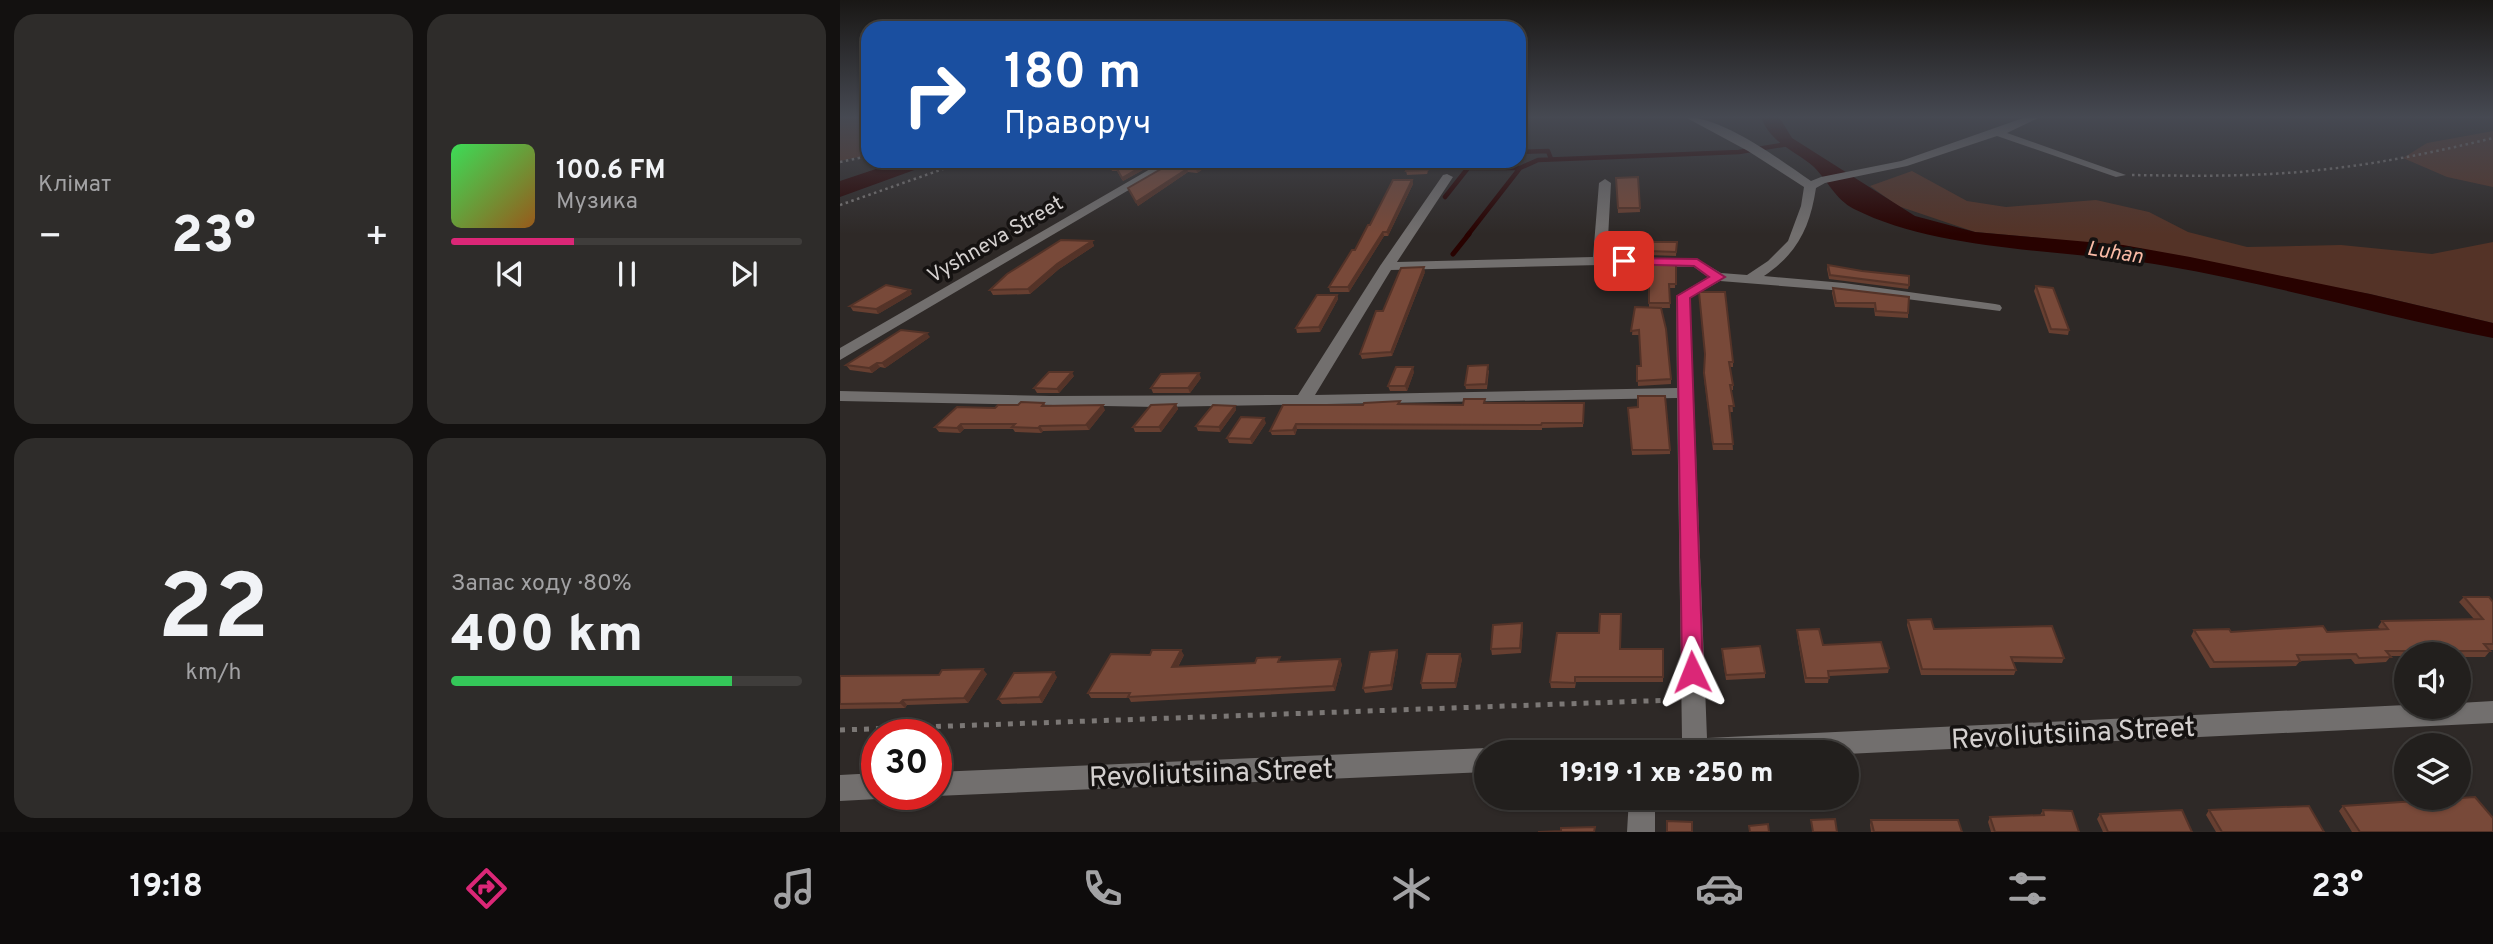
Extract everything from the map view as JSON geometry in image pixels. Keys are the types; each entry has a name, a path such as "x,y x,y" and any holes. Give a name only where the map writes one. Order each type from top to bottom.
{"street":[{"path":"1767,156 1816,183 1866,173 1922,156"},
{"path":"2064,156 2120,175"},
{"name":"Vyshneva Street","path":"840,355 1160,168"},
{"path":"1304,400 1387,266 1447,177"},
{"path":"1600,261 1605,183"},
{"path":"1750,279 1773,264 1794,242 1816,183"},
{"path":"1387,266 1600,261 1697,263 1718,277 1844,288 1994,308"},
{"path":"1695,740 1683,296 1718,277"},
{"path":"840,396 989,401 1304,400 1684,393"},
{"name":"Revoliutsiina Street","path":"1859,742 2493,712"},
{"name":"Revoliutsiina Street","path":"952,782 1474,761"},
{"path":"840,788 861,787"},
{"path":"1641,832 1642,810"}],"path":[{"path":"2120,175 2200,176 2343,168 2418,156"},
{"path":"840,162 861,158"},
{"path":"840,205 946,168"},
{"path":"840,730 1693,700"}],"shaded area":[{"path":"840,156 861,156 861,156 840,161"},
{"path":"2493,156 2493,187 2447,177 2403,158"},
{"path":"1912,171 1967,201 2006,207 2096,200 2149,212 2188,232 2247,247 2341,245 2432,254 2493,242 2493,323 2370,294 2041,238 1975,232 1898,206 1870,186"}],"water":[{"name":"Luhan","path":"1799,156 1820,156 1915,216 1975,232 2123,245 2190,257 2370,294 2493,323 2493,338 2166,266 2007,248 1926,234 1854,209 1837,195"},
{"path":"879,168 920,168 840,197 840,181"}],"building":[{"path":"1117,168 1139,168 1122,178"},
{"path":"1163,168 1198,168 1187,169 1136,202 1128,188"},
{"path":"1408,168 1428,168 1427,170 1406,171"},
{"path":"1638,177 1640,208 1618,208 1616,178"},
{"path":"1393,180 1412,180 1387,232 1383,232 1348,287 1329,287 1370,225"},
{"path":"1061,240 1092,241 1057,264 1028,289 990,290 1007,274"},
{"path":"1652,242 1677,242 1676,252 1649,251"},
{"path":"1649,264 1676,265 1676,284 1669,284 1670,303 1649,303"},
{"path":"1828,265 1909,276 1909,285 1830,275"},
{"path":"1424,267 1391,352 1360,354 1376,311 1383,311 1401,268"},
{"path":"886,285 910,290 876,309 850,306"},
{"path":"2036,286 2053,288 2069,330 2051,329"},
{"path":"1833,288 1909,297 1908,313 1876,311 1875,303 1836,303"},
{"path":"1699,292 1725,292 1733,362 1729,362 1734,406 1729,406 1733,444 1713,444 1704,373 1705,354"},
{"path":"1317,295 1337,295 1319,327 1296,328"},
{"path":"1635,307 1661,308 1671,379 1637,381 1637,366 1641,366 1639,330 1631,331"},
{"path":"901,330 927,333 882,363 869,368 846,365"},
{"path":"1488,365 1486,384 1465,385 1468,366"},
{"path":"1396,367 1413,367 1405,386 1388,386"},
{"path":"1049,372 1072,372 1057,389 1034,388"},
{"path":"1199,373 1188,388 1151,388 1161,374"},
{"path":"1638,396 1665,396 1670,450 1632,450 1628,408 1638,407"},
{"path":"1464,399 1485,399 1484,403 1584,403 1583,423 1296,424 1293,430 1270,431 1283,405 1363,405 1400,401 1398,404 1463,405"},
{"path":"1021,402 1044,403 1042,406 1103,405 1086,425 1038,428 1012,427 1015,424 961,424 957,428 935,427 957,407 995,408 998,405 1018,405"},
{"path":"1176,404 1159,427 1133,427 1151,405"},
{"path":"1213,405 1235,406 1219,427 1196,426"},
{"path":"1241,417 1264,418 1250,439 1227,438"},
{"path":"2464,597 2489,597 2493,602 2493,644 2484,644 2490,651 2471,651 2471,642 2394,642 2394,651 2386,651 2391,657 2359,658 2356,654 2297,655 2300,661 2214,662 2194,630 2229,629 2231,632 2323,626 2327,632 2388,629 2382,621 2483,619"},
{"path":"1600,614 1621,614 1620,649 1663,649 1663,677 1575,677 1575,683 1550,682 1557,633 1599,633"},
{"path":"1931,619 1934,629 2052,626 2064,658 2011,657 2016,670 1922,669 1908,620"},
{"path":"1522,623 1520,648 1491,649 1493,625"},
{"path":"1819,629 1823,645 1881,642 1889,668 1828,671 1829,678 1806,678 1797,630"},
{"path":"1760,646 1765,673 1726,675 1722,649"},
{"path":"1152,650 1181,650 1172,667 1255,663 1257,658 1280,657 1278,662 1340,659 1333,686 1128,697 1130,693 1088,693 1111,654 1150,655"},
{"path":"1397,650 1391,685 1363,688 1370,652"},
{"path":"1427,654 1460,654 1455,683 1421,683"},
{"path":"983,669 964,698 840,704 840,676 939,675 942,670"},
{"path":"1054,672 1039,697 998,699 1014,673"},
{"path":"2471,797 2475,797 2493,818 2493,832 2360,832 2343,806 2394,803 2394,810 2471,810"},
{"path":"2309,806 2324,832 2222,832 2209,810"},
{"path":"2043,810 2072,811 2079,832 1995,832 1990,817 2044,815"},
{"path":"2182,810 2192,832 2108,832 2100,814"},
{"path":"1835,819 1837,832 1813,832 1811,820"},
{"path":"1871,820 1958,820 1962,832 1874,832"},
{"path":"1667,821 1692,822 1692,832 1667,832"},
{"path":"1768,824 1769,832 1750,832 1749,826"},
{"path":"1595,827 1594,832 1538,832 1561,831 1561,828"}],"waterway":[{"path":"1526,165 1538,160 1643,156"},
{"path":"1445,197 1468,168 1520,168"},
{"path":"1467,236 1520,168"},
{"path":"1453,254 1469,234"}],"route":[{"path":"1624,261 1697,263 1718,277 1683,296 1692,672"}]}
